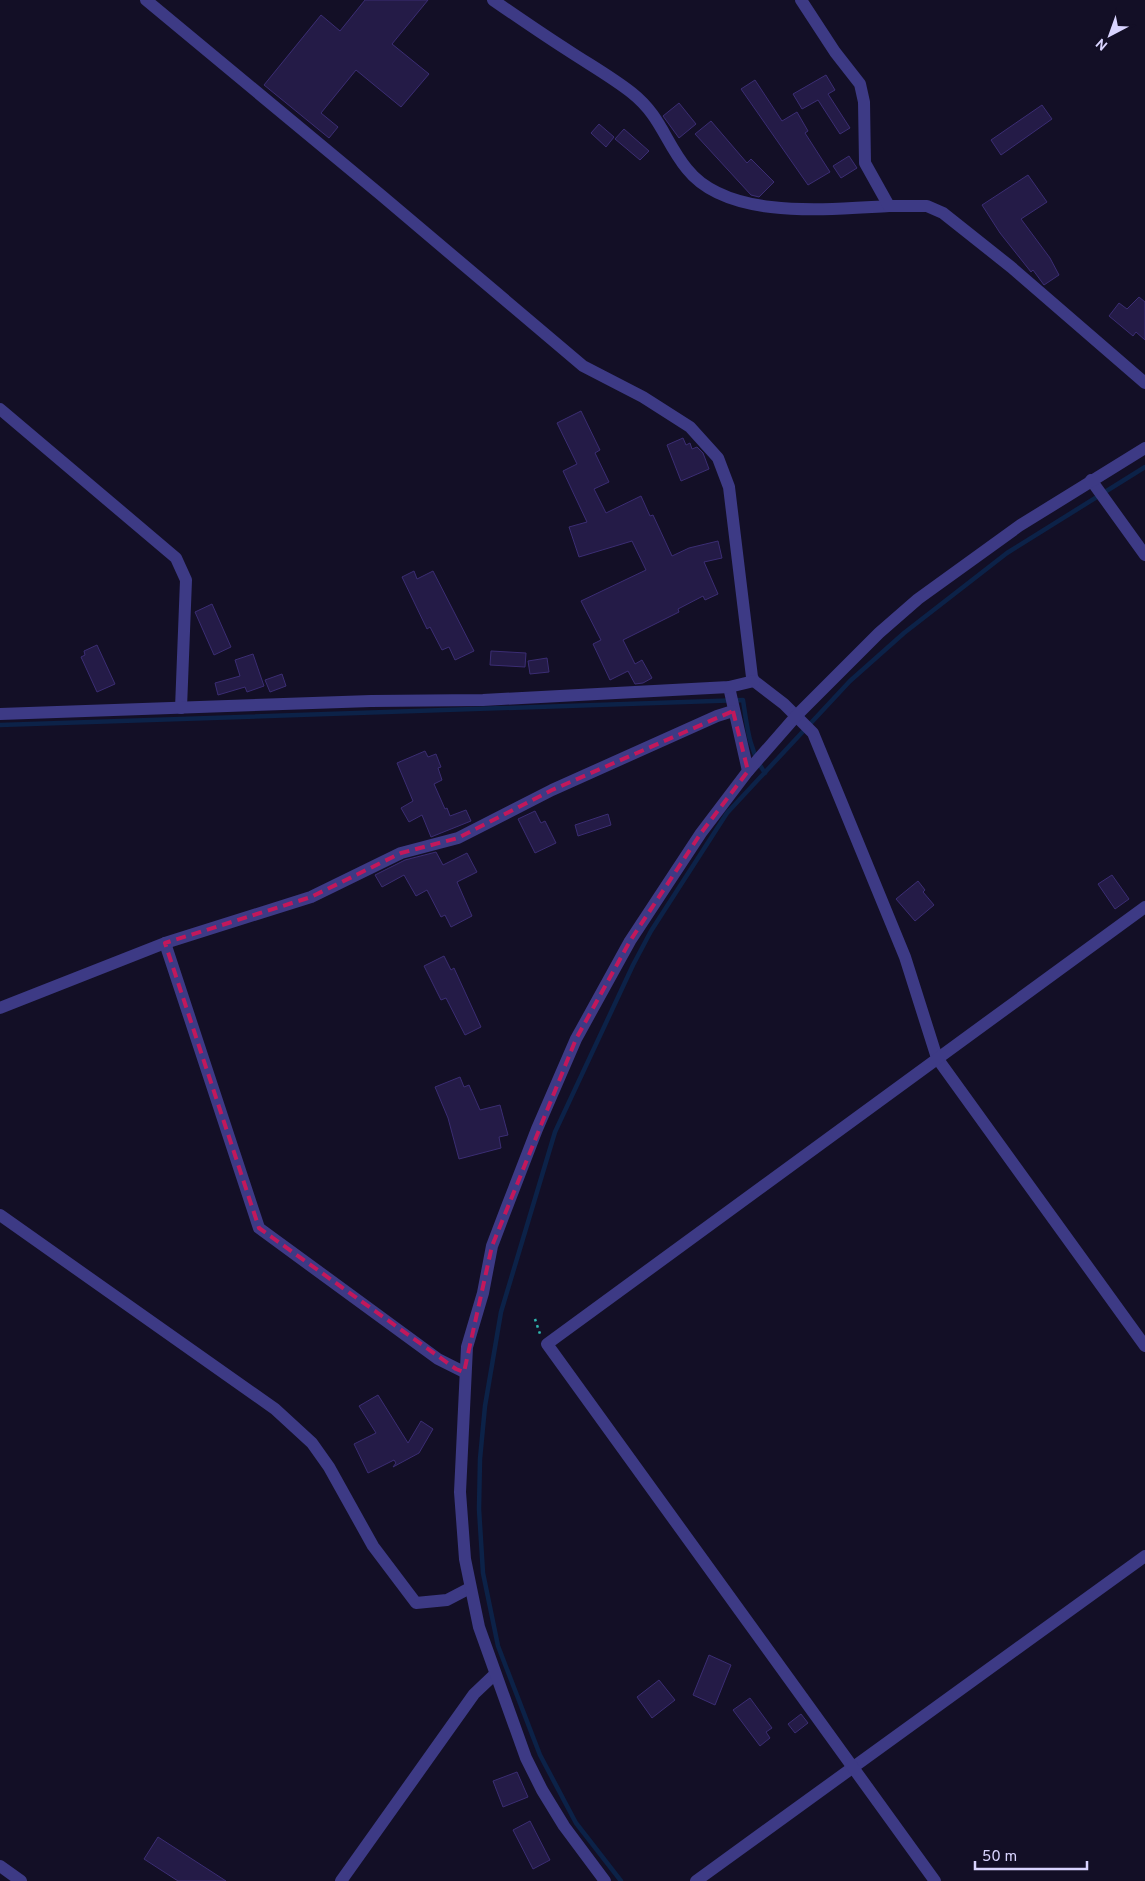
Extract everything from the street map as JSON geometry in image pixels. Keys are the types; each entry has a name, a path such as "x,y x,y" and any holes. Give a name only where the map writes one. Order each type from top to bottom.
{"street":[{"path":"146,0 382,195 583,366 665,409 708,445 718,458 729,487 750,670 754,682 800,718 812,733 904,957 937,1058 1145,1346"},
{"path":"493,0 632,93 658,120 687,169 696,180 740,201 789,210 927,206 943,213 1011,267 1145,383"},
{"path":"801,0 835,52 860,84 864,102 865,163 889,206"},
{"path":"0,409 176,558 186,580 181,708"},
{"path":"605,1881 564,1826 542,1790 526,1758 494,1674 479,1627 470,1588 465,1559 460,1492 464,1372 467,1347 483,1293 492,1246 537,1129 576,1039 635,933 701,833 748,771 879,633 918,599 1019,526 1097,488 1145,448"},
{"path":"1097,488 1145,555"},
{"path":"0,714 483,700 729,687 754,682"},
{"path":"729,687 748,771"},
{"path":"0,1008 165,943 311,897 401,853 458,838 552,790 717,716 733,711"},
{"path":"935,1881 547,1344 1145,907"},
{"path":"165,943 259,1228 438,1359 464,1372"},
{"path":"0,1215 275,1409 295,1426 312,1443 329,1467 373,1546 416,1602 447,1600 470,1588"},
{"path":"696,1881 852,1766 1145,1556"},
{"path":"341,1881 474,1694 494,1674"},
{"path":"0,1866 21,1881"}],"highlighted area":[{"path":"733,711 748,771 701,833 630,941 576,1039 492,1246 464,1372 456,1369 259,1228 165,943 311,897 401,853 458,838 552,790"}],"building":[{"path":"365,0 428,0 392,44 429,74 401,107 356,70 321,113 338,127 329,138 264,85 321,15 340,31"},
{"path":"826,75 835,90 828,94 850,128 840,134 818,100 802,109 793,94"},
{"path":"755,80 782,121 797,112 808,131 805,133 830,172 808,185 741,89"},
{"path":"679,103 696,124 679,138 663,116"},
{"path":"1042,105 1052,119 1001,155 991,140"},
{"path":"711,121 747,163 751,159 774,182 759,197 751,195 695,134"},
{"path":"599,124 614,137 606,147 591,133"},
{"path":"624,129 649,151 640,160 615,139"},
{"path":"849,156 857,168 841,178 833,166"},
{"path":"1028,175 1047,202 1021,219 1050,258 1059,275 1044,285 1033,270 1031,272 1000,233 982,205"},
{"path":"1139,297 1145,302 1145,340 1136,332 1133,336 1109,316 1119,303 1127,309"},
{"path":"581,411 600,450 595,453 609,482 594,489 606,513 641,496 650,516 653,515 672,556 689,548 718,541 722,558 704,562 718,594 705,600 703,596 678,609 679,612 623,640 635,664 642,660 652,678 643,683 635,684 628,671 610,680 593,644 601,640 581,601 646,570 632,541 579,557 569,527 587,522 563,471 577,464 557,423"},
{"path":"683,438 686,445 690,443 692,449 697,447 703,453 709,469 681,481 667,445"},
{"path":"414,571 417,579 433,571 474,651 455,660 449,647 442,650 430,627 427,629 402,577"},
{"path":"212,604 231,647 214,655 195,612"},
{"path":"97,645 115,684 97,692 81,657 85,655 84,651"},
{"path":"491,651 526,653 525,667 490,665"},
{"path":"253,654 264,686 247,692 245,687 218,695 215,683 240,676 235,660"},
{"path":"547,658 549,672 530,674 528,661"},
{"path":"282,674 286,686 270,692 265,680"},
{"path":"425,751 428,757 436,754 441,767 438,768 442,780 434,784 445,809 447,808 450,816 466,810 471,821 431,837 422,815 409,822 401,808 413,801 397,763"},
{"path":"535,811 541,823 545,821 556,843 535,853 518,819"},
{"path":"608,814 611,825 578,836 575,825"},
{"path":"436,852 443,865 467,853 477,872 457,882 472,916 451,927 445,915 441,917 427,890 416,896 404,875 382,887 375,875 405,860"},
{"path":"1112,875 1129,899 1115,909 1098,884"},
{"path":"918,881 925,890 923,892 934,905 915,921 896,899"},
{"path":"444,956 451,970 454,968 481,1027 465,1035 446,998 441,1000 424,966"},
{"path":"460,1077 464,1087 469,1085 480,1110 500,1105 508,1135 499,1137 501,1148 459,1159 448,1118 435,1087"},
{"path":"378,1395 408,1443 421,1421 433,1429 419,1453 393,1467 396,1463 394,1460 368,1473 354,1444 376,1433 359,1406"},
{"path":"709,1655 731,1665 715,1705 693,1695"},
{"path":"659,1680 675,1700 652,1718 637,1697"},
{"path":"750,1698 772,1728 766,1732 770,1738 760,1746 733,1710"},
{"path":"801,1714 808,1723 795,1733 788,1724"},
{"path":"517,1772 528,1797 503,1807 493,1781"},
{"path":"530,1821 550,1860 533,1869 513,1830"},
{"path":"158,1837 226,1881 178,1881 144,1859"}],"waterway":[{"path":"621,1881 576,1823 540,1755 498,1646 483,1573 479,1509 480,1459 485,1406 501,1312 555,1132 633,965 651,931 727,813 850,681 904,633 1007,553 1145,467"},
{"path":"0,725 743,700 752,747 765,773"}]}
